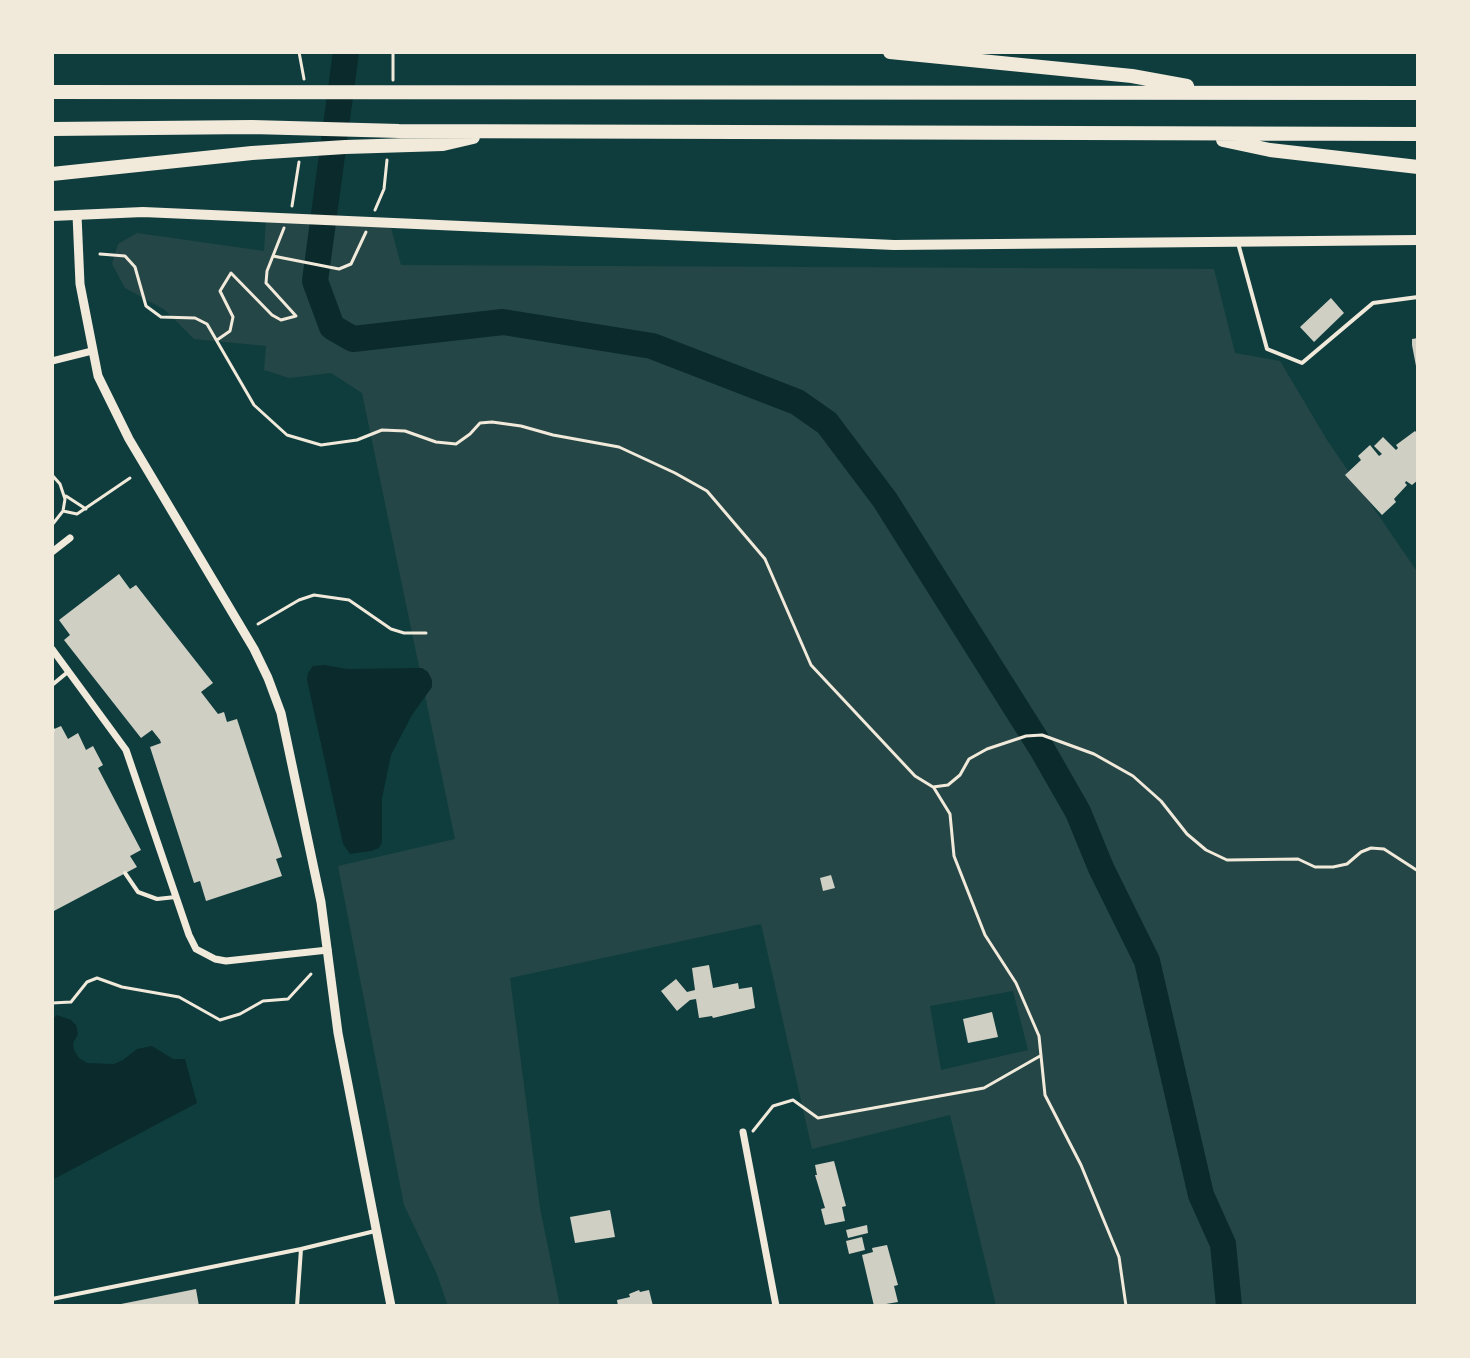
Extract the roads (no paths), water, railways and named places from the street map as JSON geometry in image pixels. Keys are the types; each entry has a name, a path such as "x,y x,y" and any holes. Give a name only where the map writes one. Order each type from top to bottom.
{"highway":[{"path":"890,52 1132,76 1219,93"},
{"path":"52,92 393,89 1418,93"},
{"path":"52,129 252,127 397,138"},
{"path":"52,174 397,138 498,132 1418,134"},
{"path":"1195,134 1270,150 1418,167"}],"main road":[{"path":"52,216 143,212 894,245 1418,240"}],"street":[{"path":"77,215 80,284 98,376 129,439 268,678 281,713 321,902 338,1033 391,1306"},
{"path":"52,361 92,351"},
{"path":"52,552 70,538"},
{"path":"52,649 126,750 196,949 226,961 328,950"},
{"path":"744,1136 776,1306"}],"lane":[{"path":"1237,242 1267,349 1302,363 1373,303 1418,297"},
{"path":"52,685 69,671"},
{"path":"125,873 138,892 157,899 176,897"},
{"path":"52,1299 301,1249 377,1230"},
{"path":"297,1306 301,1249"}],"waterway":[{"path":"346,52 315,281 332,327 353,339 503,322 652,346 797,402 827,423 885,500 1042,749 1078,812 1101,868 1147,961 1201,1195 1223,1244 1229,1306"}]}
